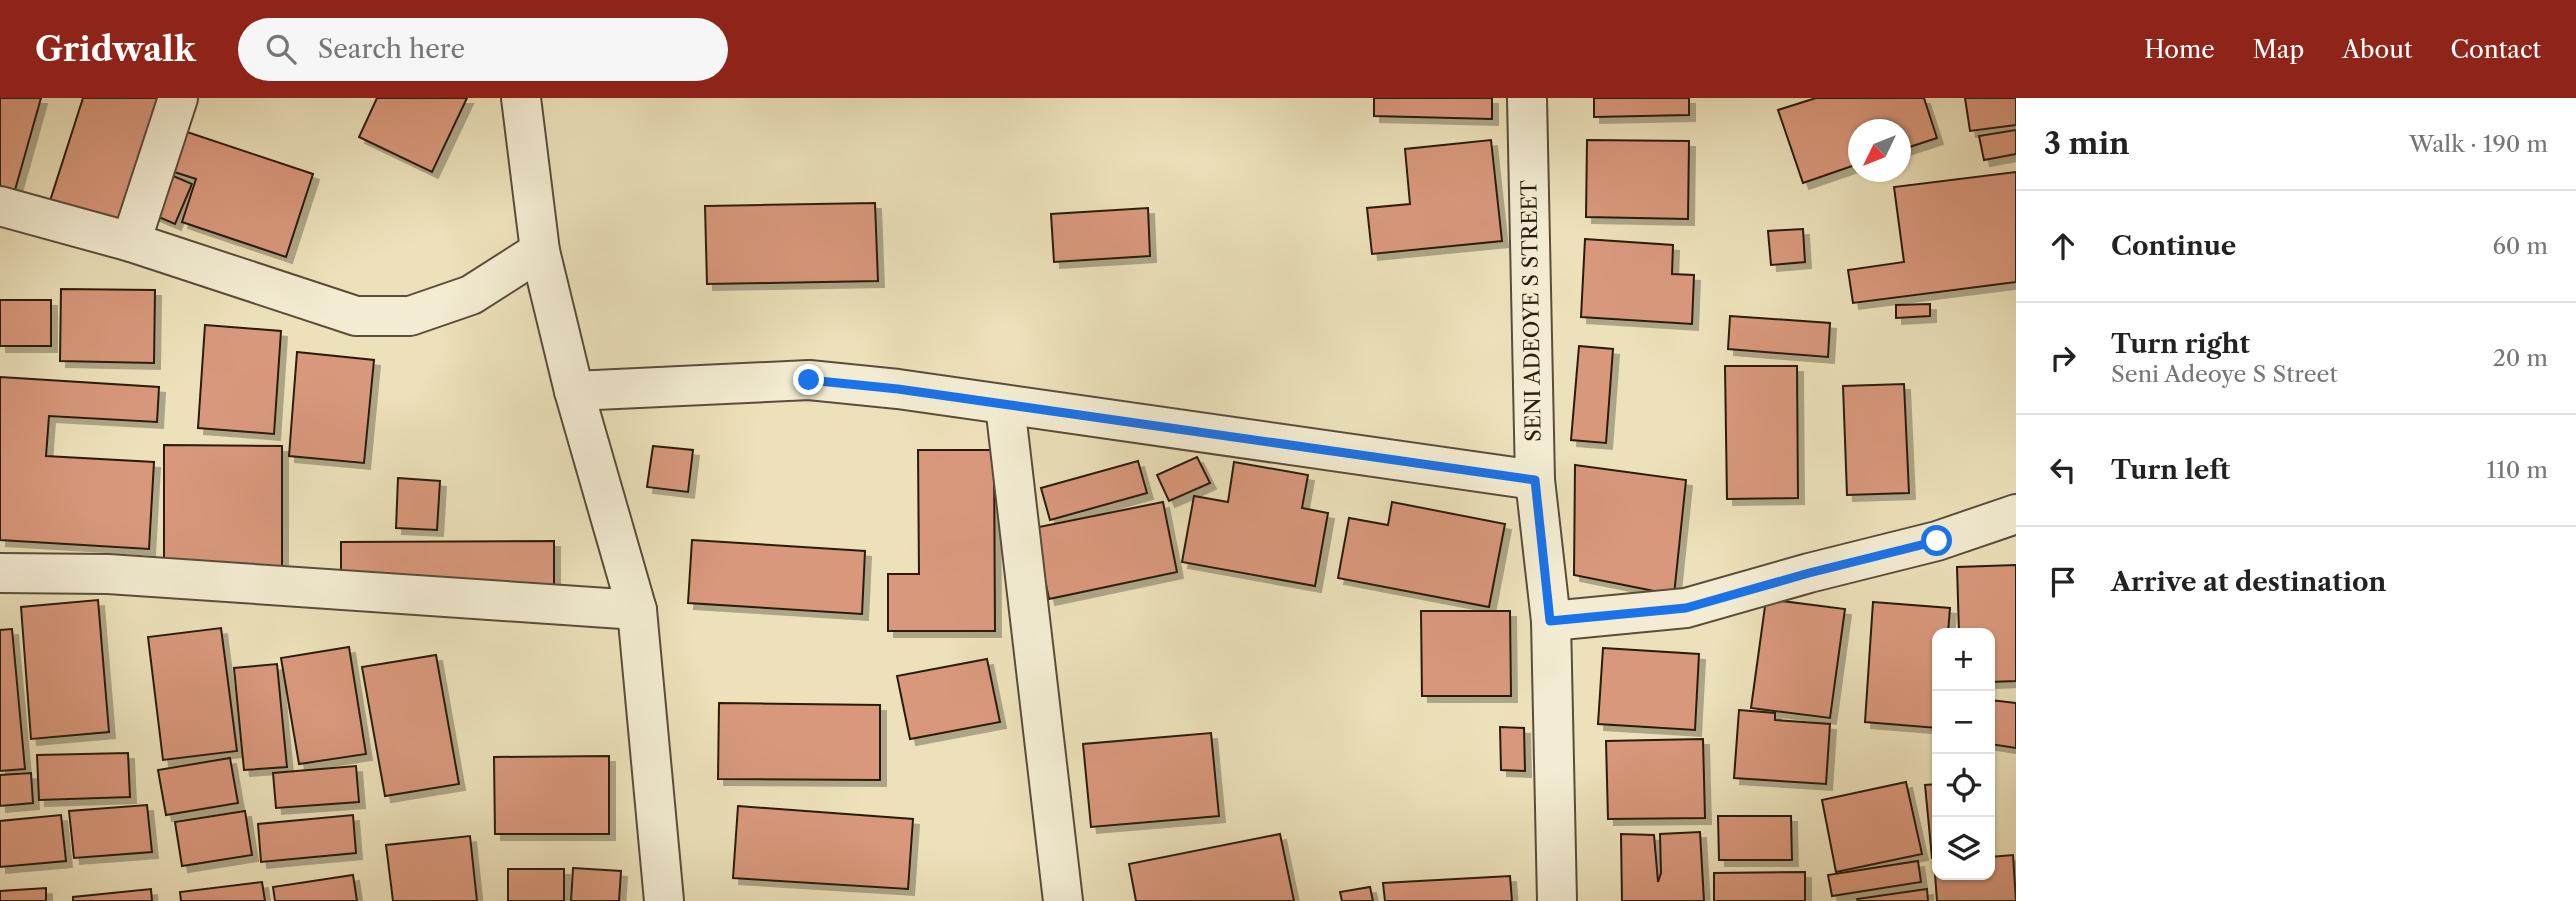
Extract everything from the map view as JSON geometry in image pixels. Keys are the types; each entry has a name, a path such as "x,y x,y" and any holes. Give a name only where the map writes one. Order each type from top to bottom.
{"street":[{"path":"131,242 178,98"},
{"path":"521,98 540,251 574,391 637,610 664,901"},
{"name":"SENI ADEOYE S STREET","path":"1527,98 1535,480 1550,621 1557,901"},
{"path":"0,206 131,242 356,316 410,316 471,295 540,251"},
{"path":"574,391 809,380 898,389 1535,480"},
{"path":"1005,405 1063,901"},
{"path":"1550,621 1686,608 1937,541 2016,514"},
{"path":"0,573 108,574 637,610"}],"building":[{"path":"0,98 41,98 15,190 0,186"},
{"path":"83,98 162,98 119,225 50,201"},
{"path":"377,98 467,98 432,172 359,137"},
{"path":"1374,98 1492,98 1492,119 1374,116"},
{"path":"1594,98 1689,98 1689,115 1594,117"},
{"path":"1816,98 1924,98 1937,138 1911,146 1911,119 1848,119 1848,167 1803,183 1778,110"},
{"path":"1965,98 2016,98 2016,125 1970,131"},
{"path":"181,130 313,174 286,257 182,222 196,179 168,170"},
{"path":"2016,130 2016,154 1984,160 1979,136"},
{"path":"1491,140 1502,241 1372,254 1367,208 1410,204 1405,149"},
{"path":"1587,140 1689,141 1688,219 1586,217"},
{"path":"164,172 192,184 175,224 147,212"},
{"path":"2016,172 2016,282 1853,303 1848,270 1904,262 1894,187"},
{"path":"875,203 878,281 707,284 705,206"},
{"path":"1148,208 1150,256 1054,262 1051,214"},
{"path":"1803,229 1805,262 1771,265 1768,231"},
{"path":"1585,239 1673,245 1672,274 1694,275 1692,324 1581,317"},
{"path":"61,289 155,290 154,363 60,361"},
{"path":"0,300 51,300 51,346 0,346"},
{"path":"1930,304 1930,316 1896,318 1896,305"},
{"path":"1730,316 1830,323 1828,357 1728,349"},
{"path":"205,325 281,331 274,434 198,428"},
{"path":"1579,346 1613,349 1606,443 1571,440"},
{"path":"297,352 374,360 364,463 289,456"},
{"path":"1725,366 1797,366 1798,498 1727,499"},
{"path":"0,377 159,387 157,422 49,416 46,456 154,462 149,549 0,540"},
{"path":"1904,384 1909,493 1847,495 1843,386"},
{"path":"164,445 282,446 282,575 164,574"},
{"path":"653,446 693,450 688,492 647,487"},
{"path":"918,450 994,450 995,631 888,631 888,574 919,574"},
{"path":"1197,457 1210,483 1169,501 1157,475"},
{"path":"1138,461 1147,493 1050,520 1041,488"},
{"path":"1234,462 1308,475 1302,508 1328,513 1315,586 1182,562 1194,496 1228,502"},
{"path":"1575,465 1686,480 1674,595 1574,575"},
{"path":"398,478 440,481 437,530 396,528"},
{"path":"1163,502 1177,572 1049,599 1034,528"},
{"path":"1392,502 1505,524 1489,607 1338,578 1349,518 1388,525"},
{"path":"692,540 865,551 862,614 688,603"},
{"path":"554,541 554,586 341,587 341,542"},
{"path":"2016,565 2016,681 1995,682 1995,628 1959,628 1957,567"},
{"path":"1766,599 1845,609 1830,718 1751,708"},
{"path":"98,600 109,732 31,739 21,607"},
{"path":"1873,602 1950,608 1948,628 1932,628 1932,728 1865,722"},
{"path":"1421,611 1510,611 1511,696 1422,696"},
{"path":"221,628 237,751 163,760 148,637"},
{"path":"12,629 25,769 0,771 0,630"},
{"path":"349,647 366,754 299,764 281,658"},
{"path":"1603,648 1699,654 1695,730 1598,724"},
{"path":"436,655 459,784 385,796 362,667"},
{"path":"987,659 1000,722 910,739 897,676"},
{"path":"277,664 287,767 244,770 234,668"},
{"path":"1995,701 2016,703 2016,748 1995,745"},
{"path":"719,703 880,705 880,780 718,779"},
{"path":"1739,710 1775,713 1775,720 1830,724 1826,784 1734,778"},
{"path":"1500,727 1524,728 1525,771 1501,770"},
{"path":"1211,733 1219,816 1091,827 1083,744"},
{"path":"1703,739 1705,818 1608,819 1606,741"},
{"path":"128,753 130,797 39,800 37,755"},
{"path":"609,756 609,834 495,834 494,757"},
{"path":"230,758 238,803 166,815 158,770"},
{"path":"356,766 359,802 276,808 273,773"},
{"path":"31,773 33,803 0,806 0,775"},
{"path":"1906,782 1922,854 1836,872 1822,800"},
{"path":"1932,784 1932,858 1925,785"},
{"path":"147,805 152,852 74,858 69,811"},
{"path":"738,806 913,819 908,889 733,878"},
{"path":"245,811 252,855 182,866 175,822"},
{"path":"61,815 66,861 0,867 0,821"},
{"path":"353,815 356,853 261,862 258,824"},
{"path":"1718,816 1791,816 1792,860 1719,860"},
{"path":"1700,832 1704,901 1622,901 1621,834 1654,835 1658,882 1661,873 1660,834"},
{"path":"1280,834 1294,901 1136,901 1129,864"},
{"path":"470,836 477,901 393,901 386,845"},
{"path":"2013,855 2016,901 1937,901 1935,880 1995,880 1995,857"},
{"path":"1918,861 1921,882 1832,896 1828,875"},
{"path":"573,868 621,871 619,901 571,901"},
{"path":"508,869 564,869 564,901 508,901"},
{"path":"1805,872 1805,901 1714,901 1714,873"},
{"path":"353,875 357,901 275,901 273,887"},
{"path":"1510,876 1512,901 1385,901 1383,883"},
{"path":"262,882 265,901 181,901 180,892"},
{"path":"1370,887 1373,901 1342,901 1340,892"},
{"path":"46,888 46,901 0,901 0,891"},
{"path":"151,889 152,901 73,901 73,897"},
{"path":"1927,889 1928,901 1857,899"}],"route":[{"path":"809,380 898,389 1535,480 1550,621 1686,608 1937,541"}]}
